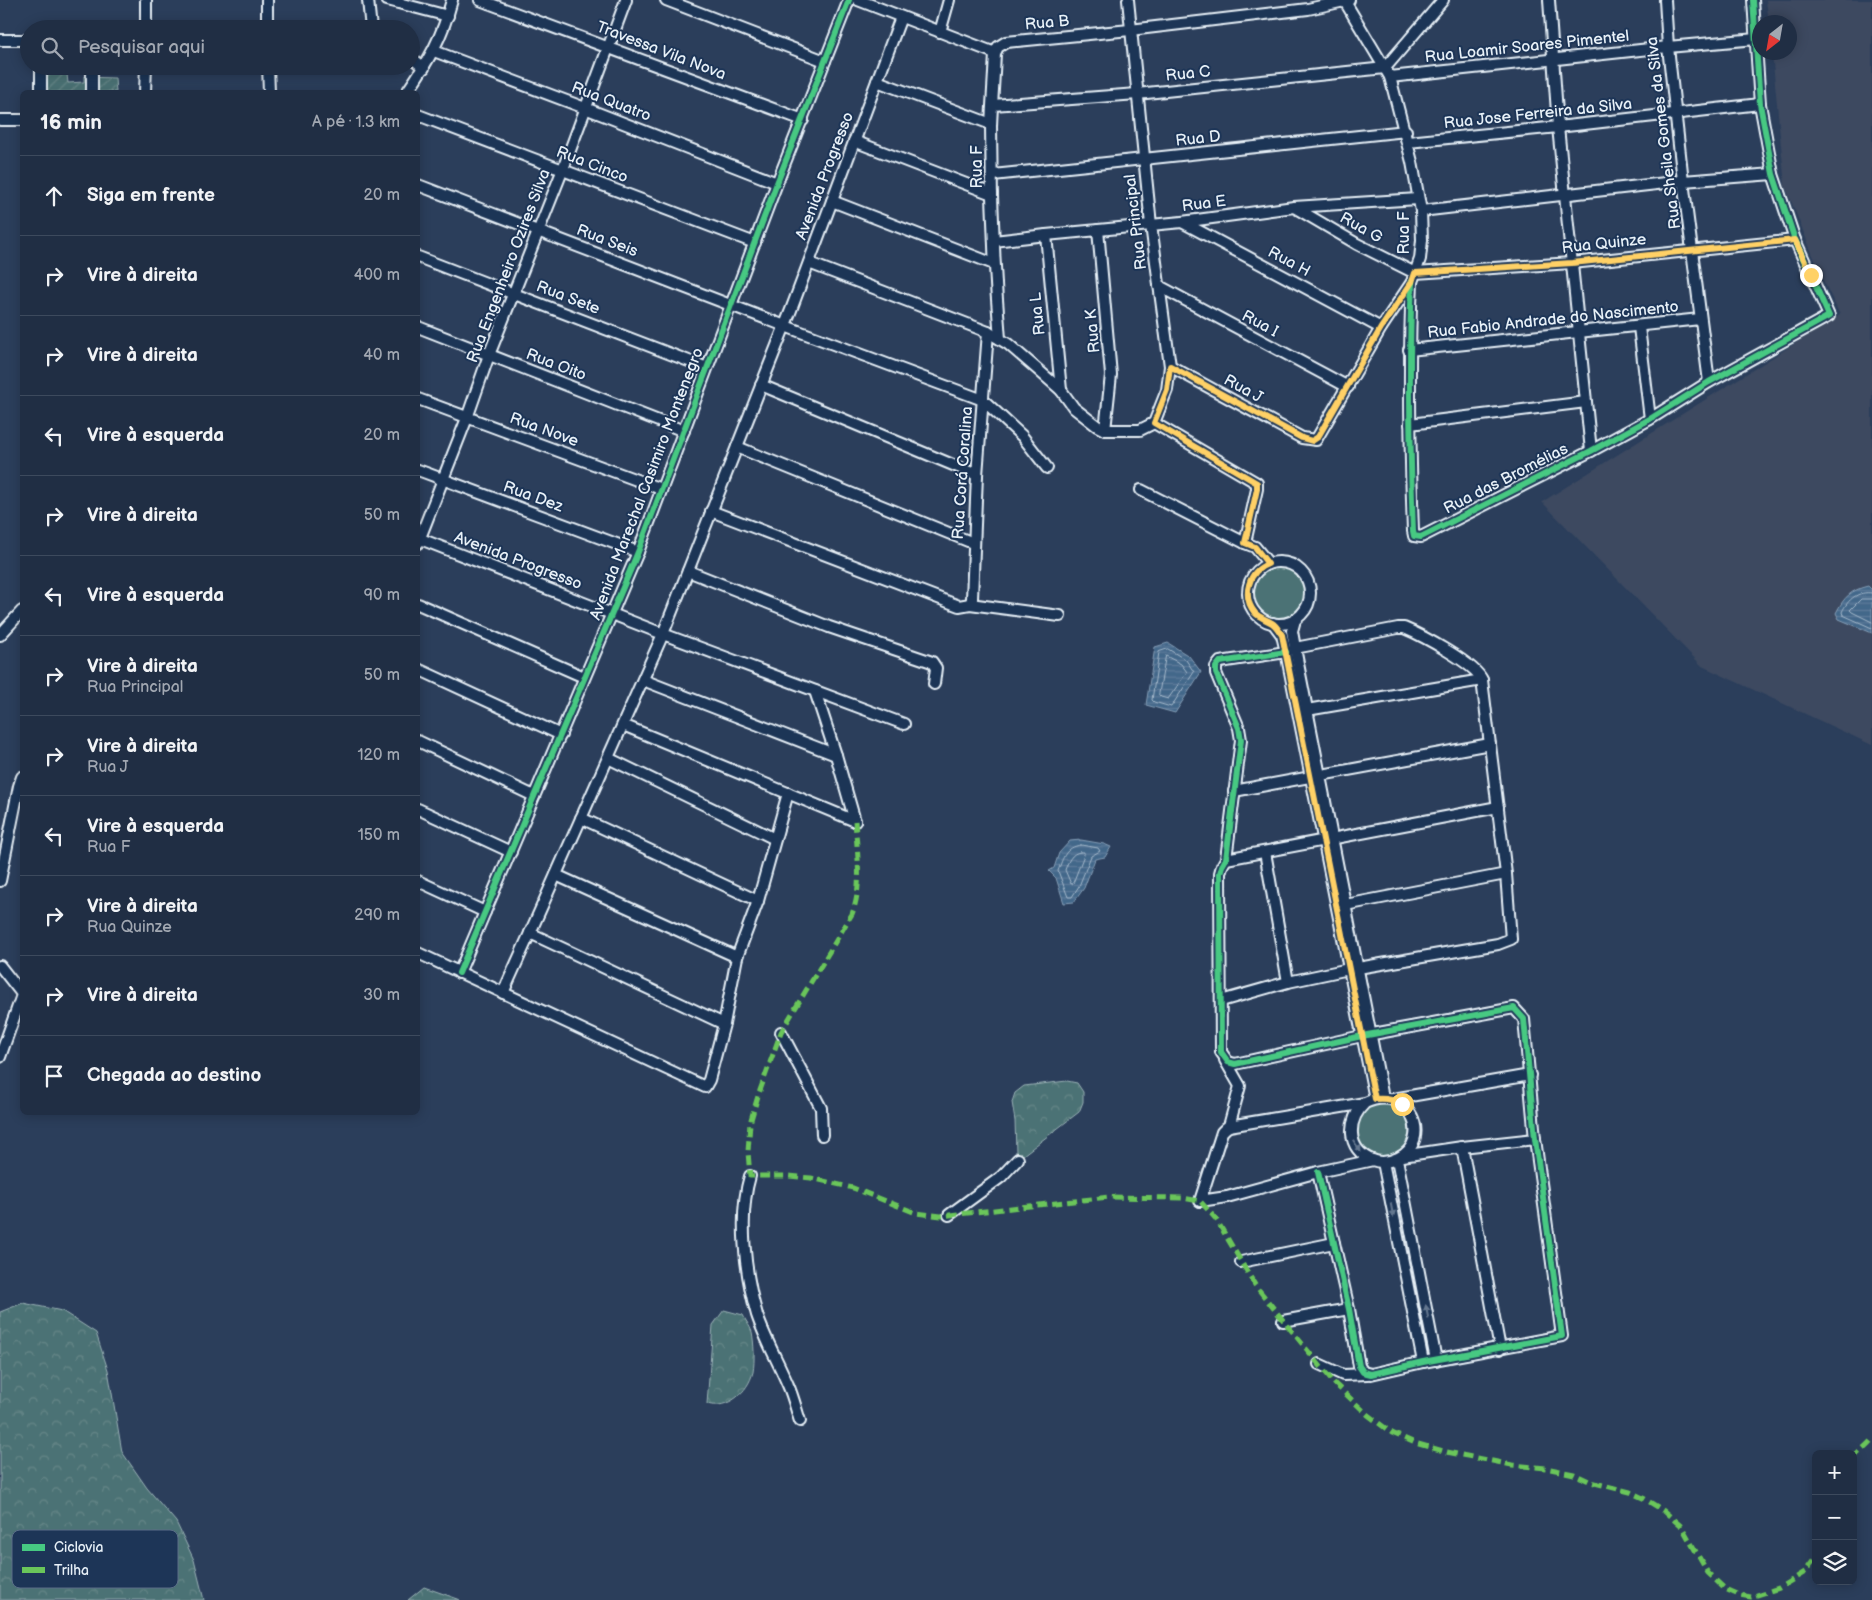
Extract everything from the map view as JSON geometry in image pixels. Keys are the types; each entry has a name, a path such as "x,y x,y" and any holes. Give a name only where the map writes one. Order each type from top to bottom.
{"street":[{"path":"146,0 146,20"},
{"path":"266,0 267,20"},
{"path":"368,0 370,20"},
{"path":"386,0 448,16"},
{"path":"420,74 434,51 448,16 452,0"},
{"name":"Travessa Vila Nova","path":"480,0 803,120"},
{"name":"Rua Engenheiro Ozires Silva","path":"420,535 563,170 626,0"},
{"path":"666,0 825,62"},
{"name":"Avenida Marechal Casimiro Montenegro","path":"460,973 638,552 777,183 849,0"},
{"path":"858,0 995,53"},
{"path":"940,32 949,0"},
{"name":"Rua Principal","path":"1128,0 1151,225 1170,366 1167,390 1154,423"},
{"path":"1387,73 1443,0"},
{"path":"1549,0 1558,128 1592,451"},
{"name":"Rua Sheila Gomes da Silva","path":"1665,0 1668,46 1683,182 1709,382"},
{"path":"1752,0 1754,15"},
{"name":"Rua B","path":"995,53 998,47 1006,42 1130,30 1308,9 1346,1"},
{"name":"Rua F","path":"1302,438 1312,441 1318,437 1381,328 1413,278 1421,251 1421,211 1407,137 1387,73 1346,1"},
{"name":"Avenida Progresso","path":"503,993 663,634 785,326 901,17"},
{"name":"Rua Loamir Soares Pimentel","path":"1387,73 1552,60 1668,46 1752,39"},
{"path":"0,40 20,40"},
{"name":"Rua Quatro","path":"434,51 777,183"},
{"name":"Rua F","path":"995,53 991,124 992,194 994,264 1000,339"},
{"path":"1757,60 1760,104 1774,174 1795,240"},
{"path":"420,65 424,68"},
{"name":"Rua C","path":"993,105 1387,73"},
{"path":"41,75 41,90"},
{"path":"92,75 92,90"},
{"path":"145,90 146,75"},
{"path":"268,75 269,90"},
{"path":"408,90 419,75"},
{"path":"877,81 991,124"},
{"name":"Rua Jose Ferreira da Silva","path":"1407,137 1558,128 1760,104"},
{"name":"Rua Cinco","path":"420,116 755,243"},
{"path":"0,120 20,120"},
{"name":"Rua D","path":"993,175 1407,137"},
{"path":"854,141 992,194"},
{"path":"1421,211 1683,182 1774,174"},
{"name":"Rua Seis","path":"420,186 730,306 983,400"},
{"name":"Rua E","path":"994,241 1046,234 1182,222 1294,207 1418,199"},
{"path":"832,201 994,264"},
{"name":"Rua G","path":"1294,207 1413,278"},
{"name":"Rua H","path":"1182,222 1381,328"},
{"name":"Rua K","path":"1098,230 1112,375 1105,430"},
{"name":"Rua L","path":"1046,234 1061,390"},
{"name":"Rua Quinze","path":"1413,278 1795,240"},
{"name":"Rua das Bromélias","path":"1413,278 1409,350 1413,532 1414,536 1421,537 1592,451 1650,419 1709,382 1829,316 1795,240"},
{"name":"Rua Sete","path":"420,258 707,368"},
{"path":"809,262 988,332 1000,339 1061,390 1081,414 1105,430 1140,430 1154,423 1257,483 1245,543"},
{"name":"Rua I","path":"1159,286 1348,387"},
{"name":"Rua Fabio Andrade do Nascimento","path":"1409,350 1700,320"},
{"path":"1639,327 1650,419"},
{"name":"Rua Oito","path":"420,328 684,431"},
{"name":"Rua Corá Coralina","path":"970,604 972,599 977,475 988,332"},
{"name":"Rua J","path":"1170,366 1302,438"},
{"path":"762,385 977,475"},
{"name":"Rua Nove","path":"420,400 661,489"},
{"path":"983,400 1022,436 1047,468"},
{"path":"1410,424 1586,402"},
{"path":"737,447 973,543"},
{"name":"Rua Dez","path":"420,471 638,552"},
{"path":"1141,490 1255,547 1268,564"},
{"path":"711,511 959,606 970,604 1060,616"},
{"name":"Avenida Progresso","path":"420,541 904,724"},
{"path":"1284,562 1295,566 1303,573 1308,582 1310,593 1308,604 1303,613 1295,620 1284,624 1263,620 1249,603 1248,592 1250,582 1255,572 1263,565 1284,562"},
{"path":"688,571 829,627 932,662 936,668 934,684"},
{"path":"420,605 584,677"},
{"path":"0,635 20,613"},
{"path":"1290,650 1295,620"},
{"path":"1274,623 1290,650 1379,1100"},
{"path":"1221,1001 1288,982 1498,944 1511,939 1506,874 1482,680 1480,674 1470,665 1404,628 1398,628 1220,662 1216,666 1216,673 1240,728 1240,750 1226,859 1220,873 1221,1052 1240,1086 1229,1126"},
{"path":"420,670 561,735"},
{"path":"643,680 836,755"},
{"path":"1302,711 1482,680"},
{"path":"623,725 855,821 815,691"},
{"path":"420,742 534,796"},
{"path":"1234,791 1490,744"},
{"path":"608,758 775,839"},
{"path":"0,881 20,788"},
{"path":"420,954 706,1087 724,1024 737,957 758,901 788,794"},
{"path":"1226,859 1498,808"},
{"path":"420,810 511,852"},
{"path":"581,818 758,901"},
{"path":"1265,852 1288,982"},
{"path":"1341,906 1506,874"},
{"path":"556,875 737,957"},
{"path":"420,882 486,912"},
{"path":"530,933 724,1024"},
{"path":"0,966 20,991"},
{"path":"0,1057 20,1000"},
{"path":"1224,1058 1228,1062 1235,1064 1366,1035 1514,1008 1524,1019 1535,1139 1562,1336 1367,1374 1343,1375 1319,1364"},
{"path":"781,1032 821,1108 822,1135"},
{"path":"1530,1075 1229,1126 1222,1132 1200,1201 1227,1197 1318,1172 1399,1157 1462,1147 1535,1139"},
{"path":"1378,1161 1364,1155 1357,1148 1351,1129 1353,1119 1358,1110 1379,1100 1402,1104 1410,1111 1414,1120 1416,1130 1414,1140 1409,1149 1399,1157"},
{"path":"1462,1147 1500,1349"},
{"path":"1399,1157 1436,1360"},
{"path":"949,1215 1001,1177 1018,1159"},
{"path":"1378,1161 1423,1362"},
{"path":"1318,1172 1349,1309 1359,1366 1367,1374"},
{"path":"750,1176 745,1201 744,1231 749,1276 758,1315 788,1386 800,1421"},
{"path":"1241,1262 1334,1243"},
{"path":"1283,1321 1349,1309"}],"shaded area":[{"path":"1766,0 1872,0 1872,745 1702,666 1542,502 1840,315 1822,278 1785,186 1773,60 1797,60 1797,15 1768,15"}],"green space":[{"path":"46,75 67,75 68,83 84,82 84,77 115,78 116,90 46,90"},
{"path":"1274,567 1284,567 1298,574 1305,588 1305,598 1298,612 1284,619 1274,619 1264,615 1257,608 1253,598 1253,588 1257,578 1264,571"},
{"path":"1067,1081 1077,1083 1083,1092 1083,1102 1079,1112 1023,1155 1016,1152 1012,1102 1015,1093 1024,1086"},
{"path":"1383,1104 1397,1108 1405,1116 1409,1130 1405,1144 1397,1152 1383,1156 1369,1152 1361,1144 1357,1130 1361,1116 1369,1108"},
{"path":"23,1303 62,1311 96,1333 108,1370 122,1452 147,1488 176,1522 194,1560 204,1600 0,1600 0,1312"},
{"path":"724,1310 743,1315 750,1328 753,1341 754,1368 747,1386 736,1398 722,1404 707,1404 713,1325"},
{"path":"424,1587 458,1599 460,1600 408,1600"}],"water":[{"path":"1868,586 1872,590 1872,633 1839,619 1836,613 1849,595"},
{"path":"1168,643 1189,656 1201,672 1175,713 1146,705 1155,647"},
{"path":"1081,840 1111,847 1105,857 1095,859 1084,888 1074,902 1064,903 1056,878 1049,871 1054,868 1059,853 1070,841"}],"marked path":[{"path":"855,821 858,880 852,914 781,1032 750,1123 748,1152 750,1176 811,1178 853,1188 916,1213 941,1216 1109,1197 1182,1198 1200,1201 1216,1219 1255,1285 1335,1384 1368,1415 1392,1433 1415,1443 1447,1452 1512,1465 1546,1468 1574,1474 1591,1482 1630,1492 1645,1499 1664,1511 1682,1527 1708,1573 1725,1589 1739,1595 1751,1597 1779,1588 1805,1572 1812,1562"},
{"path":"1857,1455 1872,1439"}],"cycle path":[{"path":"459,973 638,552 777,183 849,0"},
{"path":"1412,282 1410,407 1413,531 1414,536 1421,537 1591,451 1650,419 1709,382 1829,316 1795,240 1773,174 1760,104 1753,0"},
{"path":"1286,652 1220,662 1216,667 1216,673 1239,728 1241,740 1226,859 1220,873 1221,1052 1228,1062 1235,1064 1362,1036 1514,1008 1524,1019 1535,1139 1562,1336 1423,1362 1371,1374 1363,1372 1359,1366 1349,1309 1318,1172"}],"route":[{"path":"1402,1104 1383,1098 1375,1099 1282,635 1274,623 1263,620 1249,603 1248,592 1250,582 1255,572 1263,565 1268,564 1255,547 1245,543 1257,483 1154,423 1167,390 1170,366 1302,438 1312,441 1318,437 1381,328 1412,282 1415,273 1572,263 1795,240 1811,275"}]}
